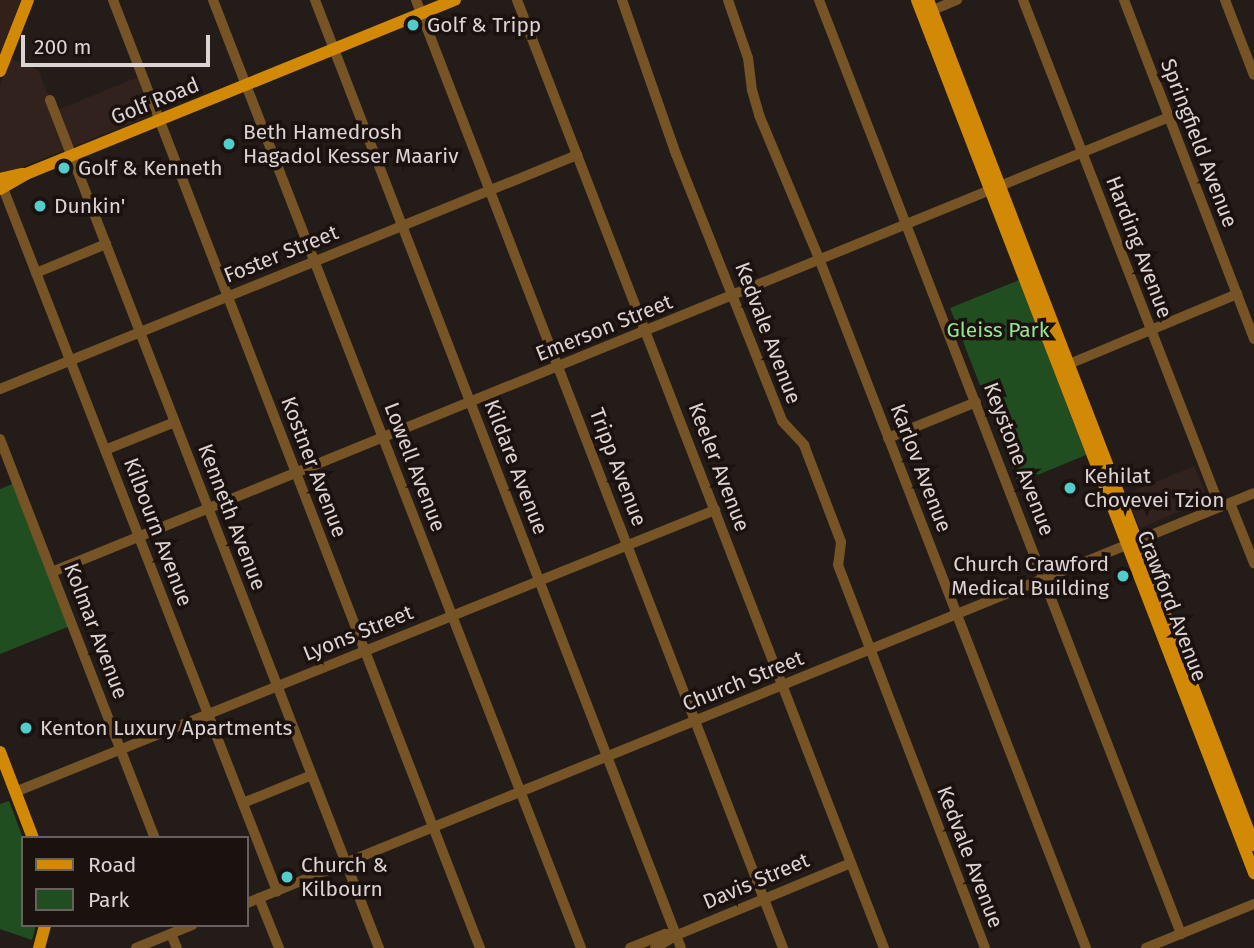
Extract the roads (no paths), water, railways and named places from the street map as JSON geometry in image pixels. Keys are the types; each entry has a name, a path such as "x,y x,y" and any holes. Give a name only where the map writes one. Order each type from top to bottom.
{"main road":[{"path":"0,71 28,0"},
{"name":"Golf Road","path":"1,185 455,0"},
{"name":"Crawford Avenue","path":"917,0 928,8 1201,722 1254,873"},
{"name":"Crawford Avenue","path":"1201,722 1254,845"},
{"path":"0,752 32,836"},
{"path":"39,948 44,927"}],"street":[{"name":"Kostner Avenue","path":"113,0 480,948"},
{"name":"Lowell Avenue","path":"213,0 581,948"},
{"name":"Kildare Avenue","path":"315,0 681,948"},
{"name":"Tripp Avenue","path":"416,0 783,948"},
{"name":"Keeler Avenue","path":"517,0 884,948"},
{"name":"Kedvale Avenue","path":"622,0 676,154 782,421 804,445 841,542 838,565 985,948"},
{"name":"Karlov Avenue","path":"728,0 748,58 756,105 820,261 1086,948"},
{"name":"Keystone Avenue","path":"819,0 1181,934"},
{"path":"928,8 957,0"},
{"name":"Harding Avenue","path":"1023,0 1151,330 1225,505 1253,558"},
{"name":"Springfield Avenue","path":"1124,0 1254,339"},
{"path":"1225,0 1254,75"},
{"name":"Kenneth Avenue","path":"50,100 379,948"},
{"name":"Emerson Street","path":"52,572 907,226 1169,117"},
{"name":"Foster Street","path":"0,389 578,155"},
{"name":"Kilbourn Avenue","path":"1,185 277,891"},
{"path":"36,273 106,244"},
{"path":"1064,366 1237,294"},
{"path":"888,438 976,401"},
{"path":"105,450 175,422"},
{"name":"Kolmar Avenue","path":"0,439 154,836"},
{"name":"Church Street","path":"248,903 1254,493"},
{"name":"Lyons Street","path":"15,792 715,510"},
{"path":"243,803 312,775"},
{"name":"Davis Street","path":"655,948 677,935 851,863"},
{"path":"259,898 279,948"},
{"path":"1146,948 1254,904"},
{"path":"136,948 188,927"},
{"path":"172,934 177,948"},
{"name":"Davis Street","path":"630,948 665,934 677,935"}],"place":[{"name":"Golf & Tripp","path":"413,25"},
{"name":"Beth Hamedrosh Hagadol Kesser Maariv","path":"229,144"},
{"name":"Golf & Kenneth","path":"64,168"},
{"name":"Dunkin'","path":"40,206"},
{"name":"Kehilat Chovevei Tzion","path":"1070,488"},
{"name":"Church Crawford Medical Building","path":"1123,576"},
{"name":"Kenton Luxury Apartments","path":"26,728"},
{"name":"Church & Kilbourn","path":"287,877"}],"park label":[{"name":"Gleiss Park","path":"998,330"}]}
